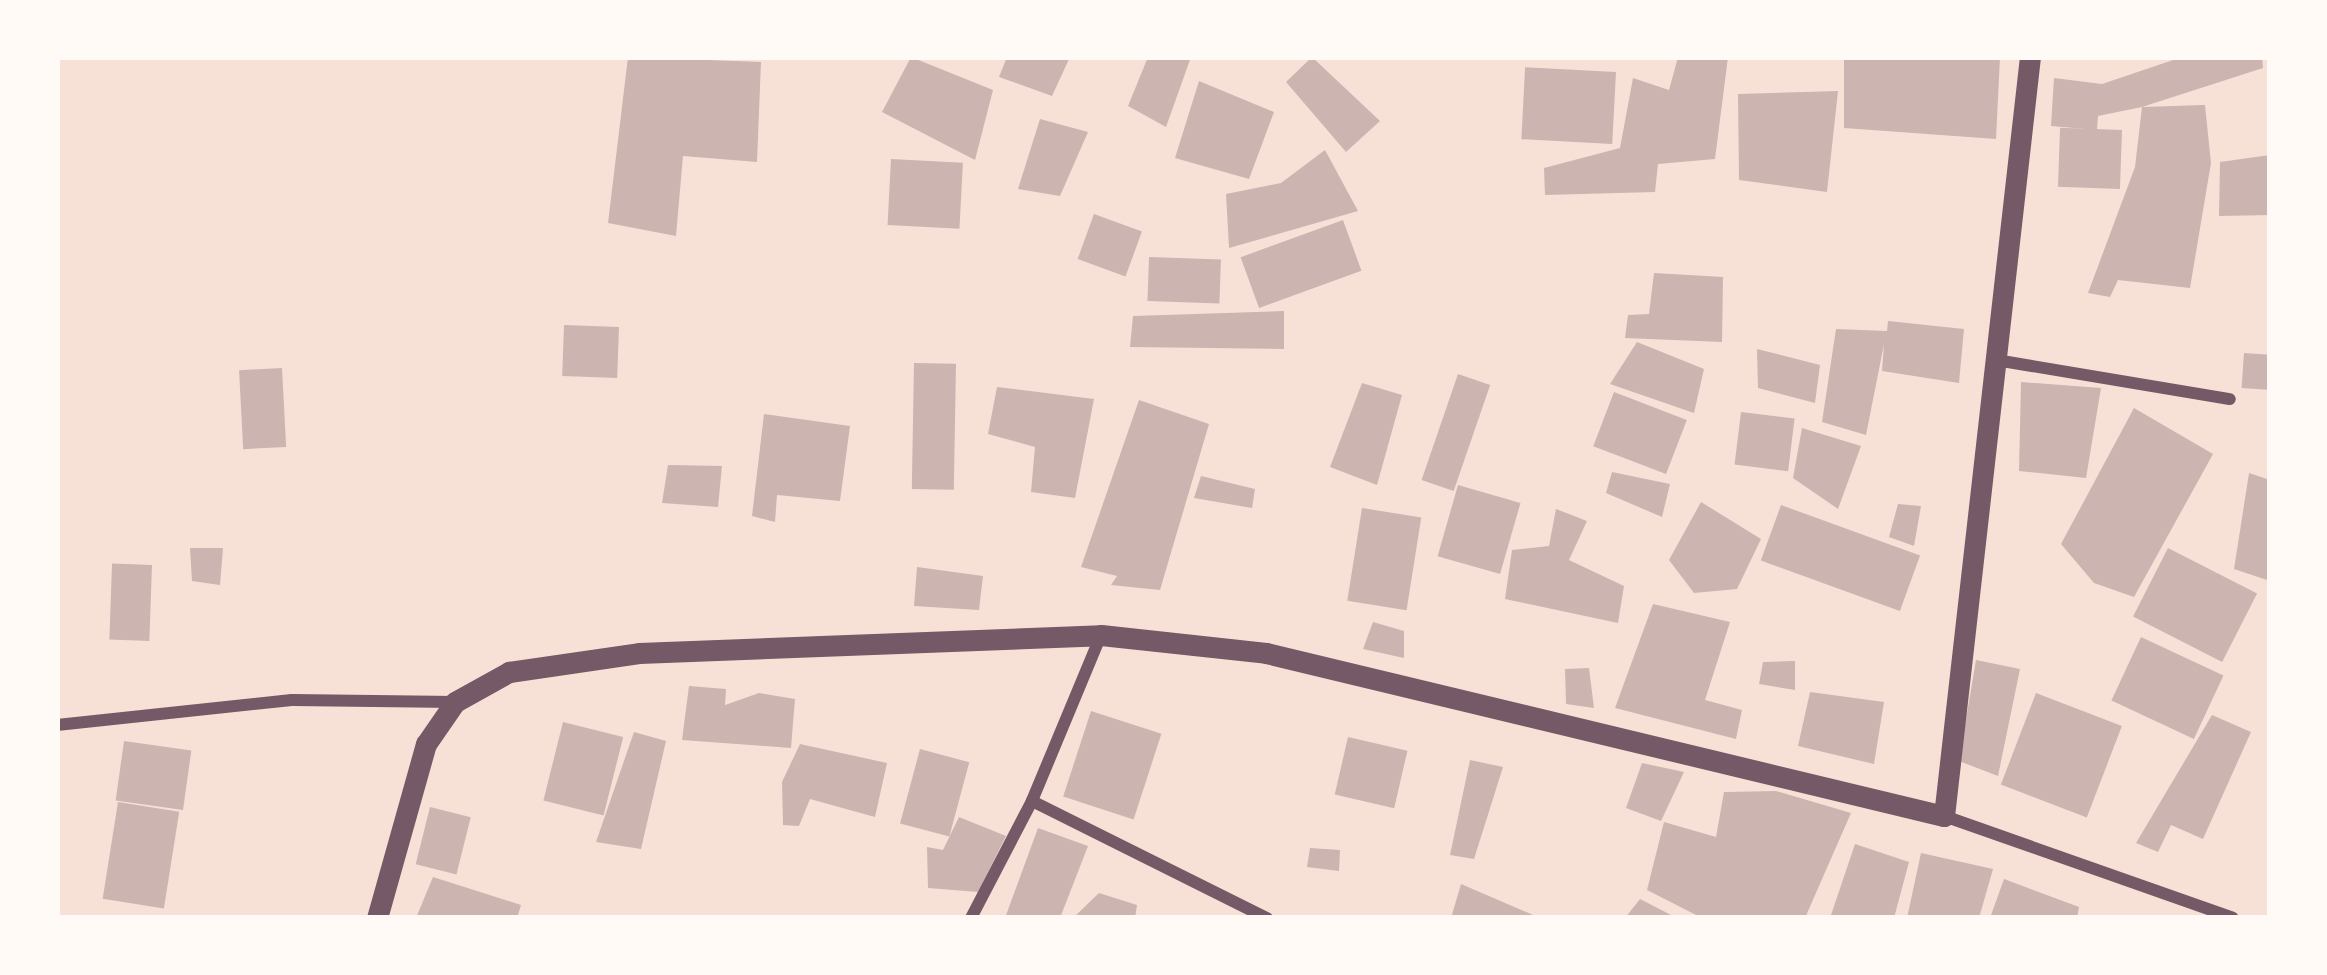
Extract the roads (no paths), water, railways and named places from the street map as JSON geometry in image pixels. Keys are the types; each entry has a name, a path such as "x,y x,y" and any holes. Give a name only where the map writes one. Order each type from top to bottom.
{"street":[{"path":"1944,816 2030,57"},
{"path":"1996,359 2230,399"},
{"path":"971,918 1032,801 1100,635"},
{"path":"377,918 426,744 455,702 509,672 639,653 1100,635 1370,675 1944,816 2211,914 2234,918"},
{"path":"57,725 292,700 455,702"},
{"path":"1032,801 1267,918"}]}
